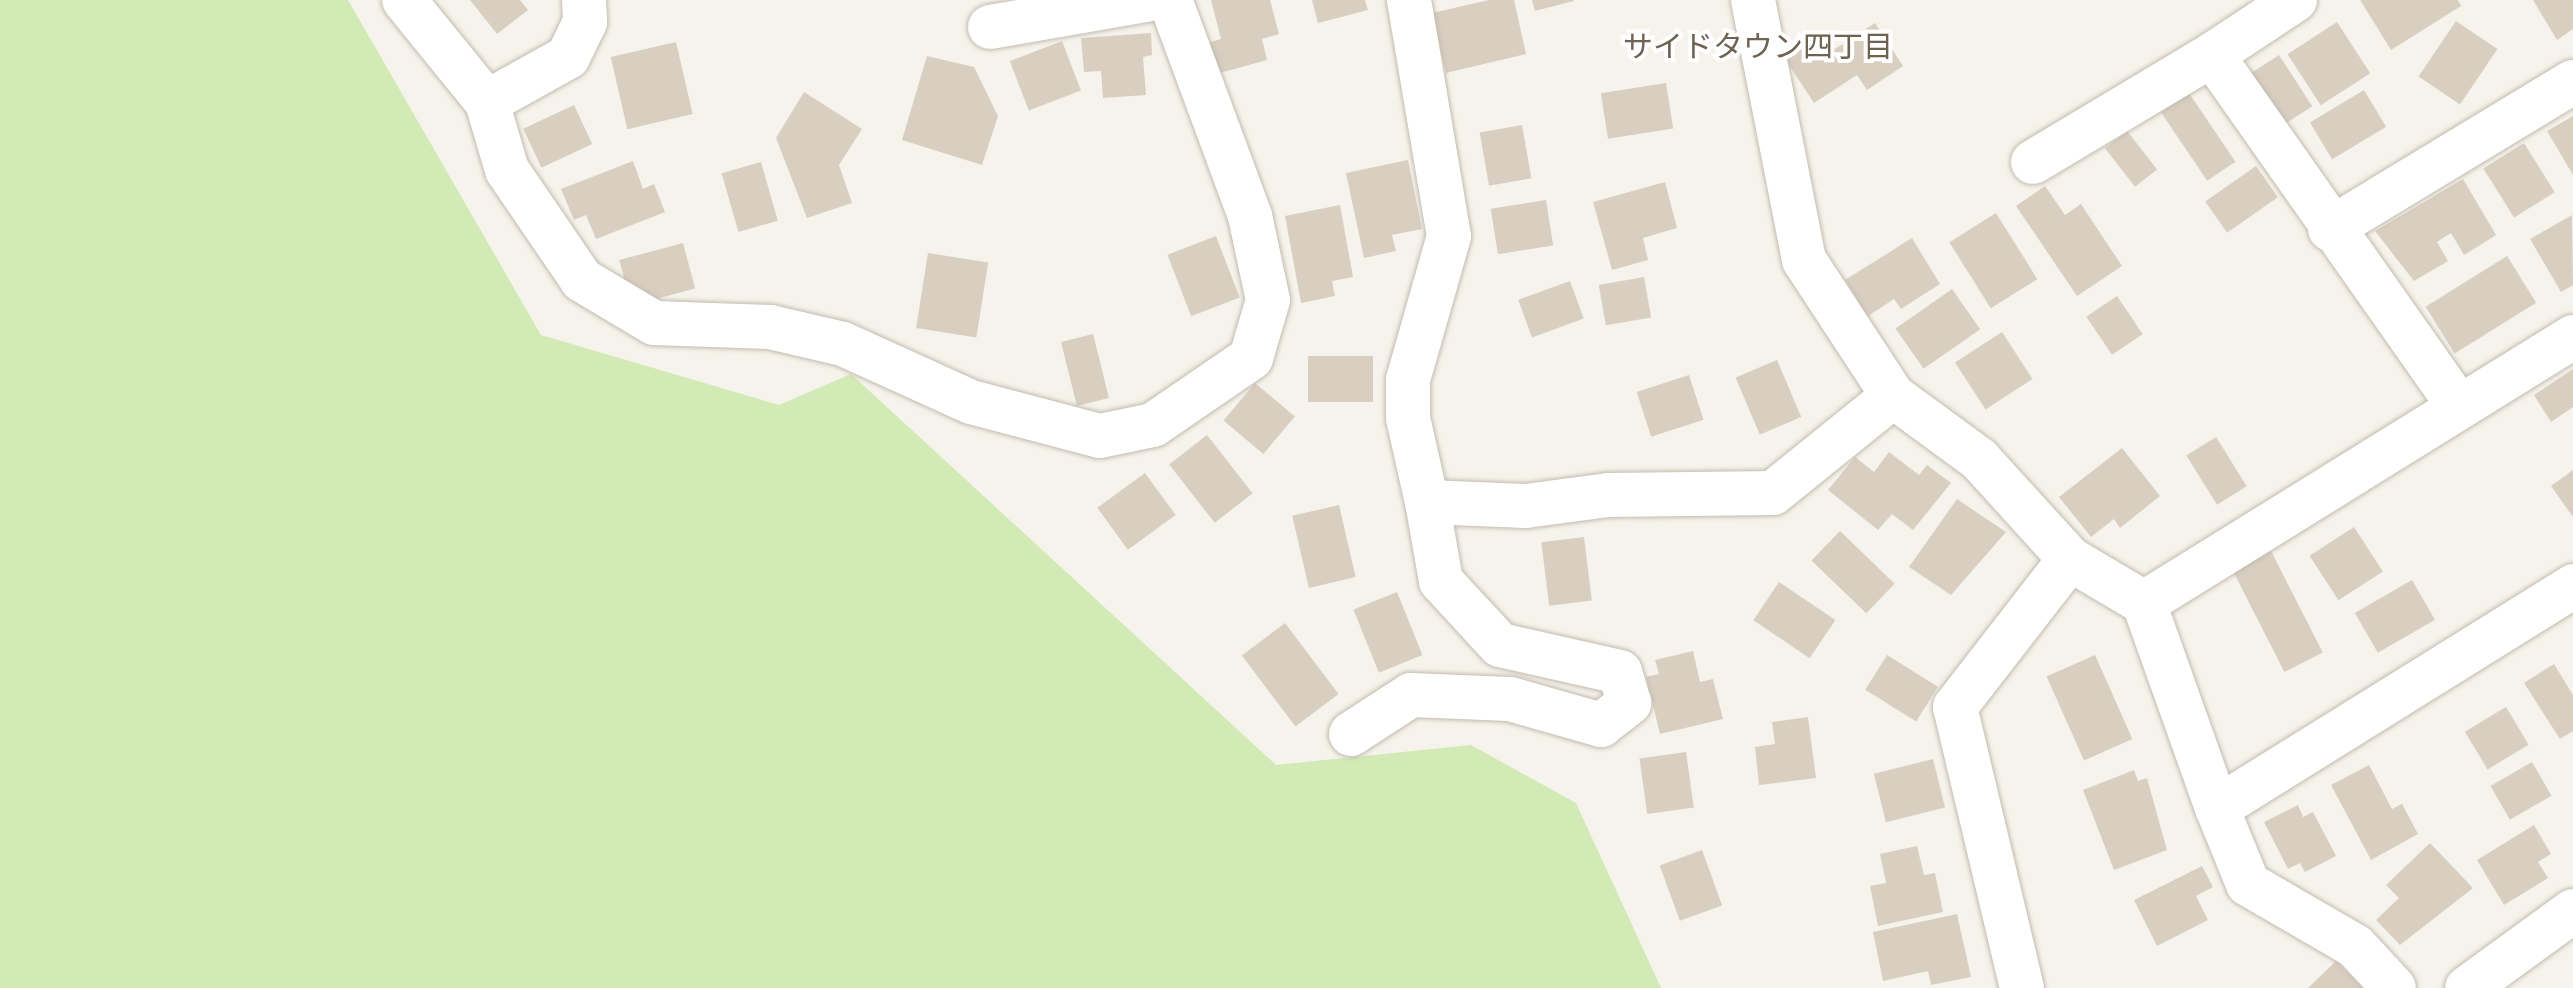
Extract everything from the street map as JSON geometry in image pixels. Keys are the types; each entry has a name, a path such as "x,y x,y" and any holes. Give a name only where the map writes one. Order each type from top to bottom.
{"street":[{"path":"404,0 487,102 507,170 532,215 582,280 654,323 770,327 843,344 971,402 1100,436 1153,425 1251,358 1268,300 1250,216 1170,0"},
{"path":"487,102 568,57 585,22 584,0"},
{"path":"990,27 1147,0"},
{"path":"1351,734 1411,695 1510,699 1601,725 1629,703 1620,672 1500,645 1441,581 1408,418 1408,380 1449,236 1409,0"},
{"path":"1753,0 1804,260 1893,396 1979,459 2070,559 2144,603 2217,808 2248,884 2355,946 2394,988"},
{"path":"2033,162 2212,55 2295,0"},
{"path":"2212,55 2330,229 2459,406"},
{"path":"2330,229 2573,82"},
{"path":"2144,603 2573,337"},
{"path":"1427,502 1526,506 1608,495 1773,493 1893,396"},
{"path":"2022,988 1955,707 2070,559"},
{"path":"2217,808 2573,586"},
{"path":"2467,988 2573,911"}],"green space":[{"path":"0,0 348,0 541,335 779,405 851,374 1276,765 1471,745 1576,803 1661,988 0,988"}],"building":[{"path":"470,0 520,0 528,10 497,34"},
{"path":"1211,0 1270,0 1279,34 1262,39 1267,60 1216,74 1207,43 1221,39"},
{"path":"1312,0 1365,0 1368,10 1318,23"},
{"path":"1489,0 1514,0 1526,54 1446,73 1432,13"},
{"path":"1532,0 1573,0 1574,1 1535,11"},
{"path":"2360,0 2458,0 2461,6 2391,50"},
{"path":"2533,0 2573,0 2573,29 2557,40"},
{"path":"2456,21 2497,49 2460,105 2419,77"},
{"path":"2337,22 2370,73 2321,105 2288,54"},
{"path":"1875,23 1903,66 1867,90 1857,75 1814,103 1785,59 1825,33 1835,49"},
{"path":"1151,33 1152,55 1143,57 1146,95 1103,98 1101,71 1084,72 1081,38"},
{"path":"1062,41 1081,90 1029,111 1010,61"},
{"path":"676,42 693,114 627,129 611,57"},
{"path":"2279,55 2312,106 2278,128 2245,77"},
{"path":"927,56 974,67 998,116 982,165 902,140"},
{"path":"1666,83 1673,128 1608,139 1601,93"},
{"path":"2364,90 2386,127 2332,159 2310,122"},
{"path":"804,92 862,129 839,165 852,203 807,218 776,138"},
{"path":"2189,93 2235,162 2207,181 2161,112"},
{"path":"574,105 592,144 541,168 523,129"},
{"path":"2573,116 2573,175 2547,131"},
{"path":"1522,125 1531,178 1489,186 1480,132"},
{"path":"2127,131 2157,170 2135,187 2105,148"},
{"path":"2524,143 2555,192 2514,218 2483,168"},
{"path":"1408,160 1422,229 1392,235 1396,251 1364,258 1346,173"},
{"path":"633,161 643,189 654,184 665,212 596,239 586,215 574,220 561,189"},
{"path":"761,162 778,221 738,232 722,173"},
{"path":"2256,166 2278,197 2227,233 2205,202"},
{"path":"2463,179 2496,235 2464,255 2451,233 2437,242 2448,261 2414,281 2375,231"},
{"path":"1665,182 1677,228 1643,238 1648,260 1612,270 1593,202"},
{"path":"2045,186 2065,215 2081,204 2122,266 2077,296 2016,206"},
{"path":"1546,200 1553,245 1498,254 1491,209"},
{"path":"1340,205 1353,277 1332,281 1335,296 1301,303 1285,216"},
{"path":"1996,213 2037,279 1991,308 1949,242"},
{"path":"2572,215 2573,285 2561,292 2530,239"},
{"path":"1216,236 1240,298 1191,316 1167,255"},
{"path":"1912,238 1940,284 1901,309 1894,299 1868,316 1845,280"},
{"path":"683,243 695,288 631,305 619,260"},
{"path":"928,253 988,263 976,338 916,328"},
{"path":"2507,256 2536,303 2455,354 2426,307"},
{"path":"1644,277 1651,317 1606,325 1599,285"},
{"path":"1570,281 1584,319 1532,337 1518,300"},
{"path":"1952,289 1980,329 1924,369 1895,329"},
{"path":"2117,296 2143,334 2112,355 2086,317"},
{"path":"2002,332 2032,379 1986,409 1955,362"},
{"path":"1093,334 1109,398 1077,406 1061,342"},
{"path":"1308,356 1373,356 1373,402 1308,402"},
{"path":"1777,360 1801,417 1760,435 1736,378"},
{"path":"2573,369 2573,407 2551,422 2534,395"},
{"path":"1689,375 1704,420 1651,437 1637,392"},
{"path":"1255,383 1295,416 1263,454 1224,421"},
{"path":"1207,435 1253,493 1215,523 1169,465"},
{"path":"2216,437 2247,486 2217,505 2186,456"},
{"path":"2122,448 2160,496 2120,528 2114,519 2091,537 2059,497"},
{"path":"1889,452 1919,475 1927,465 1951,483 1913,530 1892,514 1878,530 1828,490 1855,457 1874,472"},
{"path":"2573,470 2573,517 2551,486"},
{"path":"1145,473 1176,515 1128,550 1097,508"},
{"path":"1957,499 2006,532 1951,595 1909,567"},
{"path":"1339,505 1356,577 1309,588 1292,516"},
{"path":"2354,527 2383,571 2338,600 2310,556"},
{"path":"1840,531 1895,584 1866,613 1812,560"},
{"path":"1584,537 1592,601 1549,606 1541,542"},
{"path":"2271,551 2323,653 2284,672 2233,571"},
{"path":"2412,580 2435,620 2378,653 2355,613"},
{"path":"1779,582 1835,620 1810,658 1753,620"},
{"path":"1397,592 1422,655 1379,673 1353,610"},
{"path":"1285,623 1339,694 1295,727 1242,655"},
{"path":"1693,651 1700,682 1713,679 1723,719 1660,734 1646,677 1659,674 1655,660"},
{"path":"1887,655 1938,687 1916,722 1865,690"},
{"path":"2095,655 2132,739 2084,761 2047,677"},
{"path":"2554,664 2573,695 2573,731 2560,739 2524,683"},
{"path":"2506,707 2529,745 2488,769 2465,732"},
{"path":"1808,717 1816,778 1759,785 1755,747 1775,744 1772,722"},
{"path":"1686,752 1694,807 1647,814 1639,759"},
{"path":"1933,759 1945,808 1886,822 1874,774"},
{"path":"2532,762 2552,796 2510,820 2490,786"},
{"path":"2369,765 2392,809 2402,804 2418,834 2371,860 2331,785"},
{"path":"2134,770 2138,781 2147,778 2167,850 2114,870 2083,790"},
{"path":"2298,805 2303,817 2313,812 2336,856 2305,872 2300,863 2288,869 2264,822"},
{"path":"2534,825 2551,854 2538,862 2548,878 2504,905 2477,860"},
{"path":"2430,843 2473,888 2400,945 2376,920 2399,898 2386,885"},
{"path":"1917,846 1924,875 1935,873 1943,912 1878,926 1870,886 1886,883 1880,854"},
{"path":"1702,850 1722,905 1680,921 1660,865"},
{"path":"2202,866 2213,887 2196,896 2208,920 2157,946 2134,900"},
{"path":"1957,914 1971,977 1931,985 1928,971 1883,981 1873,932"},
{"path":"2336,961 2363,988 2308,988"}],"district":[{"name":"サイドタウン四丁目","path":"1758,46"}]}
